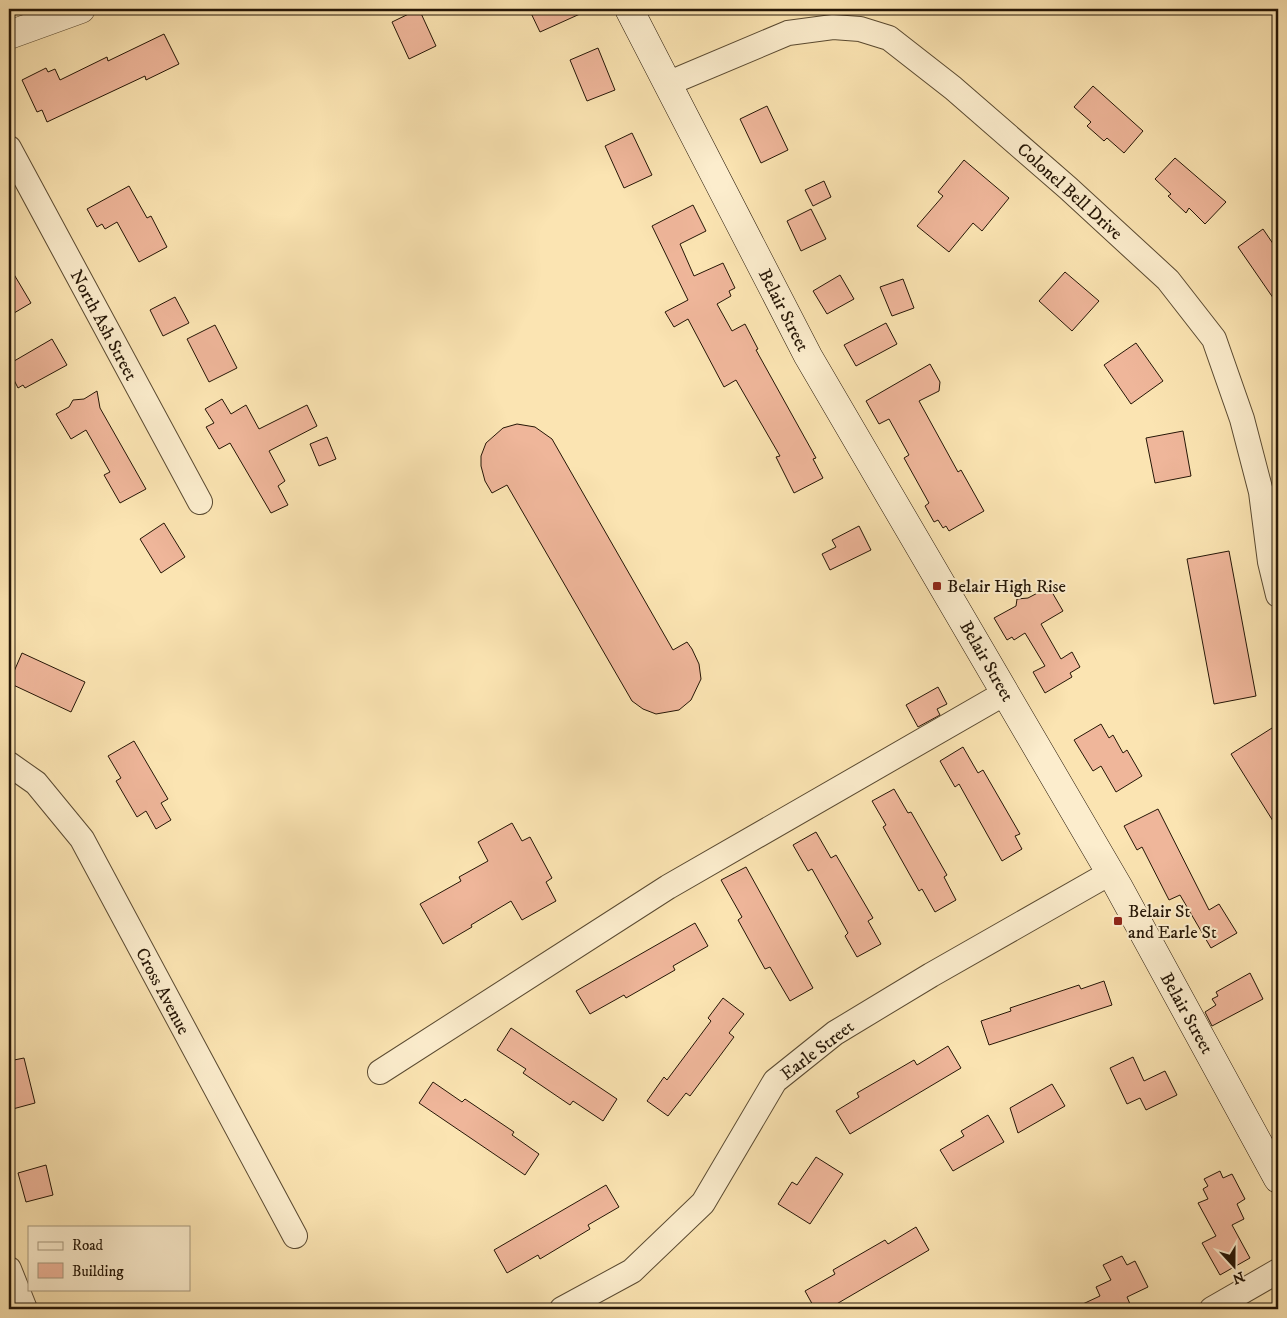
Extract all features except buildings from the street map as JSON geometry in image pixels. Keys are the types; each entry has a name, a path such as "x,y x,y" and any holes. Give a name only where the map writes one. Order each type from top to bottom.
{"main road":[{"path":"9,35 81,9"},
{"name":"Belair Street","path":"630,9 808,356 1110,873 1278,1179"}],"street":[{"name":"Colonel Bell Drive","path":"667,84 788,33 833,27 860,29 889,38 954,88 1068,188 1168,280 1214,339 1242,419 1261,492 1270,562 1278,595"},
{"name":"North Ash Street","path":"9,148 200,502"},
{"path":"380,1072 668,887 1005,692"},
{"name":"Cross Avenue","path":"9,764 36,783 82,839 294,1236"},
{"name":"Earle Street","path":"562,1309 632,1271 703,1203 775,1082 829,1038 931,975 1110,873"},
{"path":"9,1269 25,1309"},
{"path":"1212,1309 1278,1271"}],"place":[{"name":"Belair High Rise","path":"937,586"},
{"name":"Belair St and Earle St","path":"1118,921"}]}
